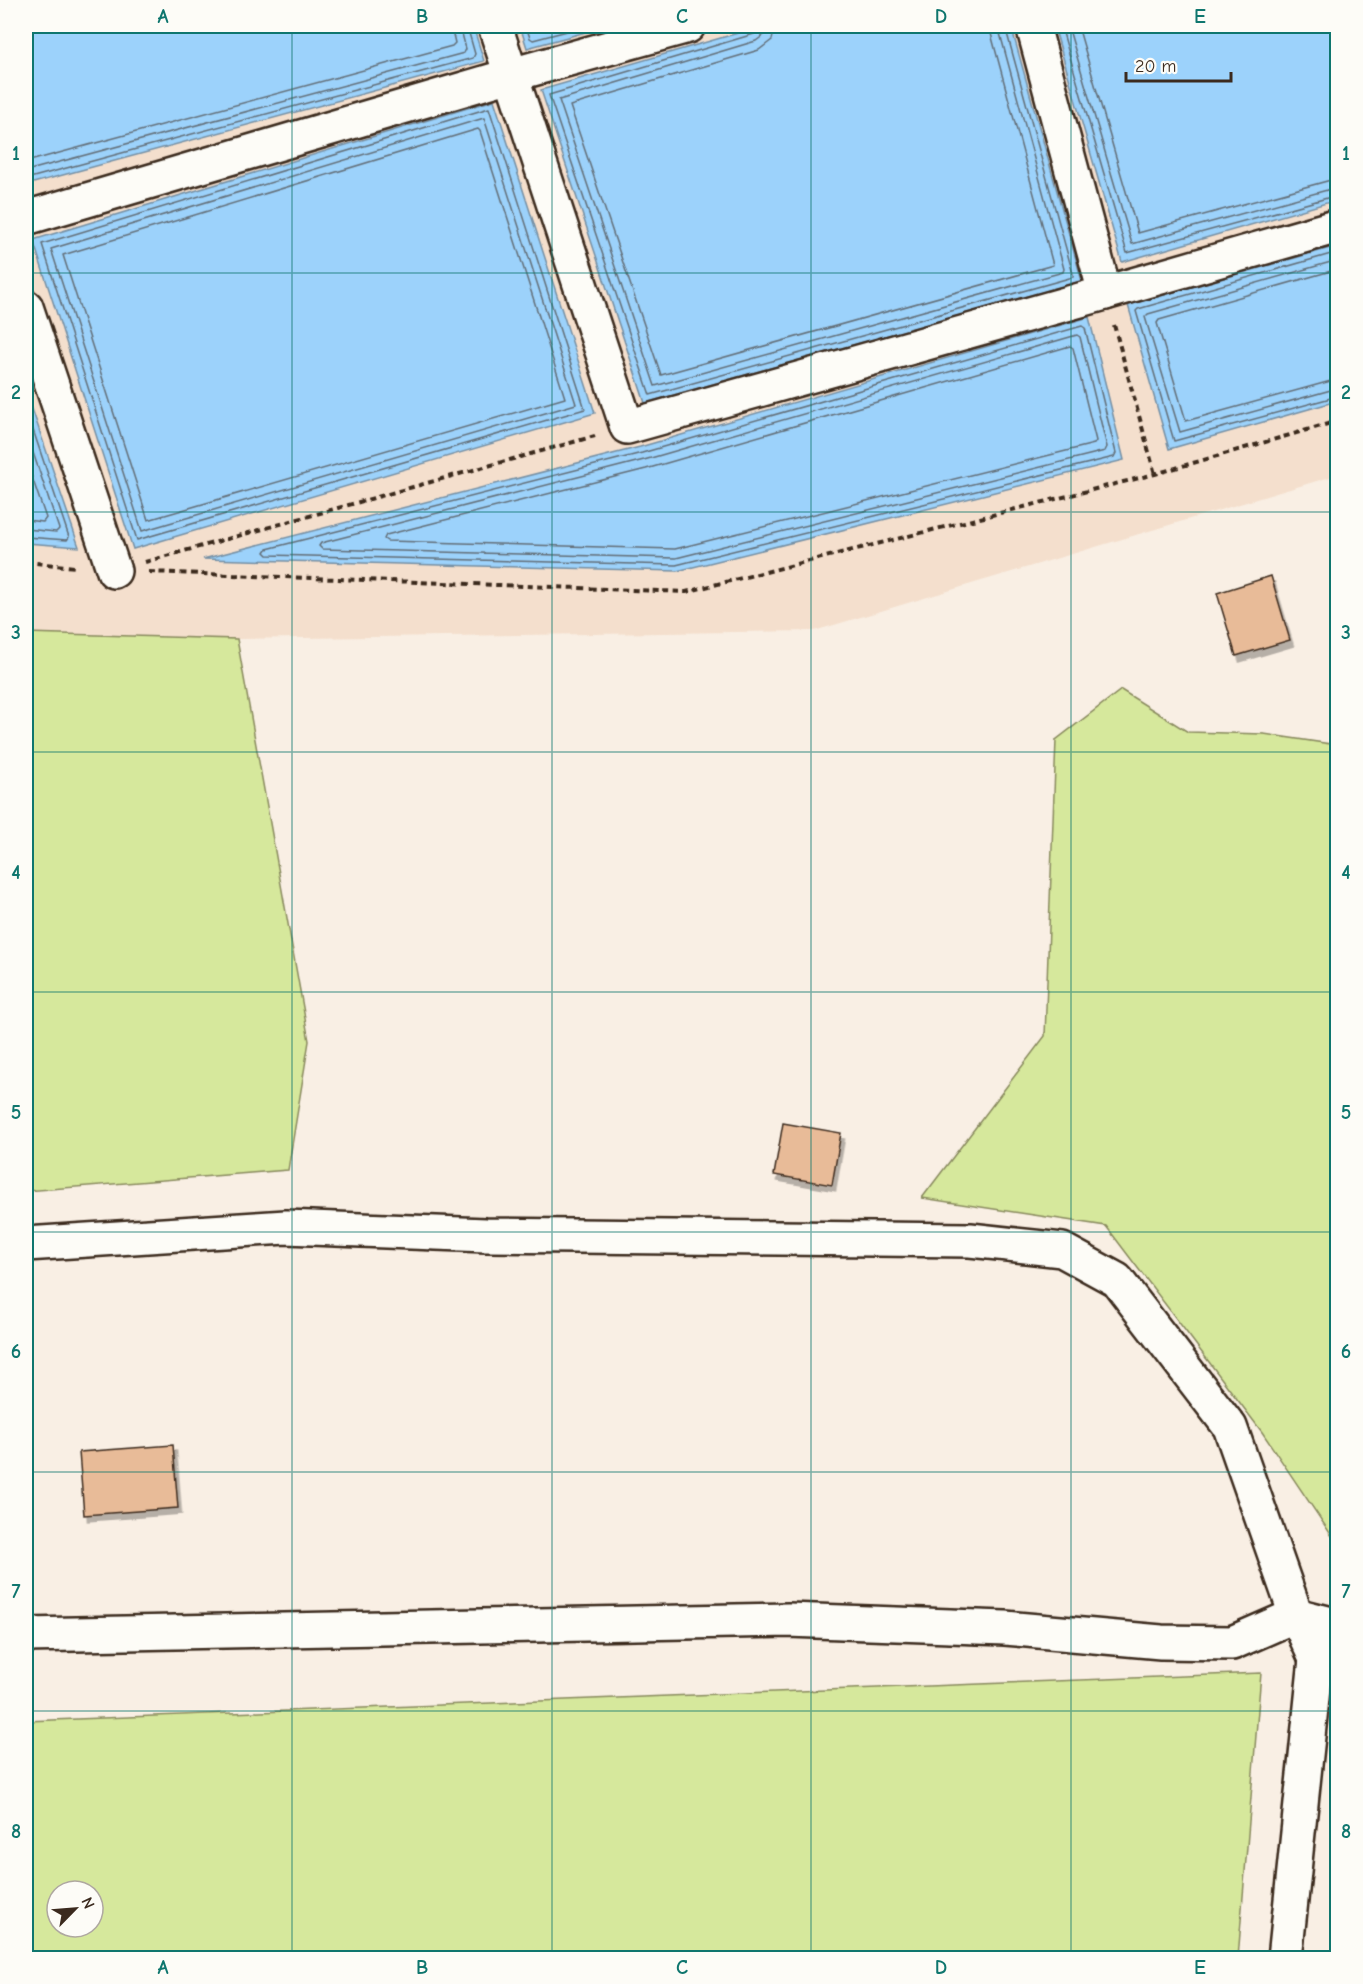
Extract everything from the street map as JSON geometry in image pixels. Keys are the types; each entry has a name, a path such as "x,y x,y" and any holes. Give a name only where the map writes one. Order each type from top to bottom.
{"street":[{"path":"495,26 627,427 1338,226"},
{"path":"26,218 511,75 688,26"},
{"path":"1033,26 1106,293"},
{"path":"26,307 114,571"},
{"path":"26,1244 286,1227 486,1234 970,1240 1062,1250 1117,1280 1230,1427 1296,1615 1316,1659"},
{"path":"26,1635 788,1620 1005,1628 1161,1642 1232,1644 1296,1615 1336,1625"},
{"path":"1285,1959 1316,1659 1322,1638 1336,1625"}],"path":[{"path":"1106,293 1155,474"},
{"path":"26,562 114,571 686,592 1155,474 1338,422"},
{"path":"114,571 627,427"}],"shaded area":[{"path":"26,26 1337,26 1337,475 814,631 237,639 26,633"}],"green space":[{"path":"26,633 237,639 309,1041 288,1170 26,1191"},
{"path":"1121,690 1188,732 1264,734 1337,745 1338,1537 1334,1539 1262,1432 1106,1226 922,1198 1045,1036 1056,740"},
{"path":"1261,1673 1238,1958 26,1958 26,1721"}],"water":[{"path":"26,26 473,26 484,61 26,185"},
{"path":"520,26 608,26 527,48"},
{"path":"762,26 1011,26 1082,281 645,403 541,90"},
{"path":"1054,26 1337,26 1337,200 1122,262"},
{"path":"494,100 595,413 133,549 33,240"},
{"path":"1337,246 1337,401 1169,449 1128,305"},
{"path":"1089,317 1124,460 677,571 203,559 640,447"},
{"path":"26,391 79,547 26,543"}],"building":[{"path":"1271,576 1290,640 1236,656 1217,593"},
{"path":"783,1123 841,1133 832,1185 774,1175"},
{"path":"173,1445 178,1508 84,1515 79,1452"}]}
